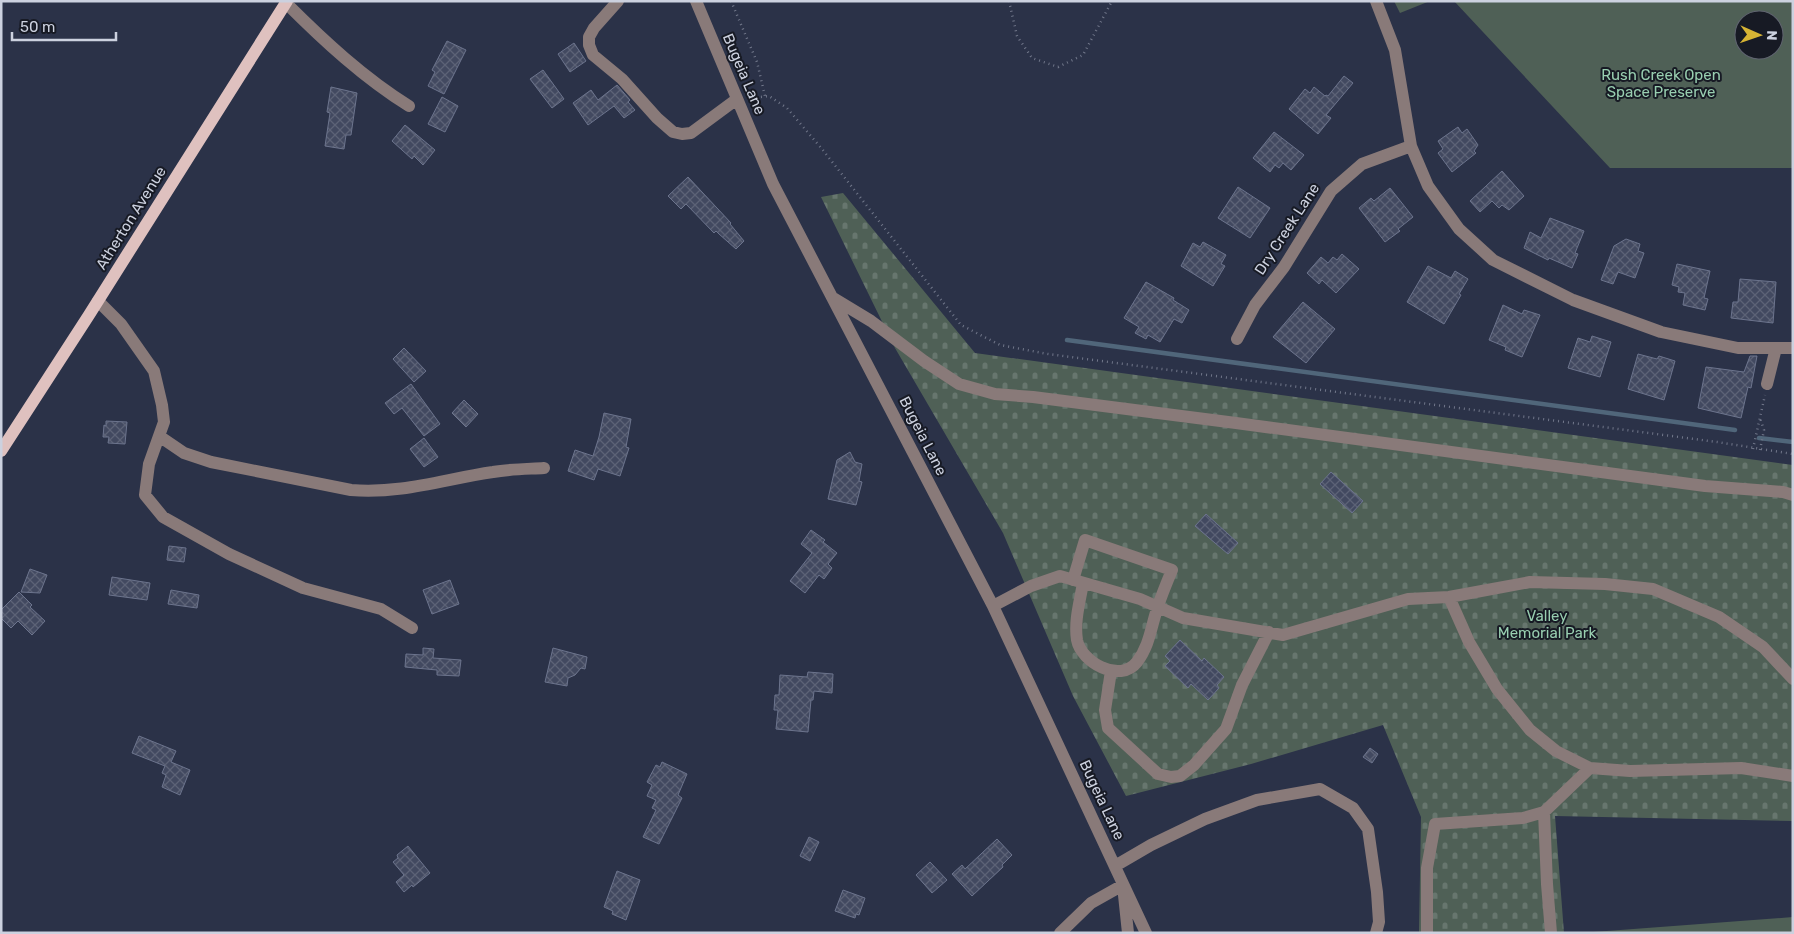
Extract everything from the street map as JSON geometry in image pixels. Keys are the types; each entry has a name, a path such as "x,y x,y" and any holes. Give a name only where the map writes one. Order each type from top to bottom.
{"main road":[{"name":"Atherton Avenue","path":"1,451 287,2"}],"street":[{"path":"618,1 594,28 589,37 589,45 593,54 622,79 657,118 673,132 691,133 737,99"},
{"name":"Bugeia Lane","path":"696,1 773,184 993,606 1123,885"},
{"path":"1376,1 1395,50 1411,146 1428,186 1459,229 1493,260 1573,300 1661,332 1738,348 1793,348"},
{"path":"287,2 315,32 384,91 409,106"},
{"name":"Dry Creek Lane","path":"1237,339 1255,306 1284,267 1330,191 1362,164 1411,146"},
{"path":"833,298 871,321 924,361 959,384 995,394 1033,397 1236,423 1705,486 1783,492 1793,495"},
{"path":"98,301 121,324 154,371 164,422 149,464 145,495 163,516 229,554 303,588 381,609 412,628"},
{"path":"1767,384 1776,348"},
{"path":"159,436 184,453 211,462 358,491 371,492 420,487 494,472 544,468"},
{"path":"1085,540 1172,570 1158,606 1147,647 1135,665 1121,671 1111,671 1088,658 1077,642 1078,581 1085,540"},
{"path":"993,606 1031,586 1060,576 1140,599 1183,618 1283,635 1408,599 1449,597 1530,582 1605,584 1653,589 1719,617 1762,647 1793,679"},
{"path":"1449,597 1469,642 1496,689 1530,730 1556,751 1590,768 1630,771 1741,768 1793,776"},
{"path":"1111,671 1104,710 1108,728 1158,774 1171,777 1180,776 1194,765 1226,728 1242,685 1269,632"},
{"path":"1427,933 1428,868 1434,824 1523,818 1544,812 1590,768"},
{"path":"1115,866 1151,844 1204,819 1258,800 1320,789 1354,808 1368,829 1377,892 1379,922 1376,933"},
{"path":"1544,812 1551,933"},
{"path":"1060,933 1091,903 1123,885"},
{"path":"1123,885 1128,933"},
{"path":"1123,885 1146,933"}],"path":[{"path":"731,1 757,62 765,96"},
{"path":"1009,1 1017,36 1032,58 1058,67 1083,55 1112,1"},
{"path":"1753,449 1767,384"},
{"path":"1760,416 1764,430 1760,450"}],"green space":[{"path":"1394,1 1430,1 1400,13"},
{"name":"Rush Creek Open Space Preserve","path":"1454,1 1793,1 1793,168 1610,168"},
{"name":"Valley Memorial Park","path":"843,193 975,353 1793,465 1793,821 1555,816 1564,933 1419,933 1421,817 1383,725 1251,764 1126,796 1073,696 1003,533 895,348 821,197"},
{"path":"1793,917 1793,933 1580,933"}],"building":[{"path":"447,41 466,50 444,94 428,86 435,72 432,70"},
{"path":"574,43 586,61 570,72 558,54"},
{"path":"543,70 564,99 552,108 530,79"},
{"path":"1344,76 1353,83 1326,115 1331,118 1318,134 1289,109 1305,89 1310,93 1314,87 1325,96 1328,96"},
{"path":"617,85 630,100 628,102 635,110 624,118 614,106 588,125 573,103 591,90 598,100"},
{"path":"331,87 357,93 351,135 346,135 344,149 325,146 330,113 327,112"},
{"path":"442,97 458,106 445,132 428,124"},
{"path":"405,125 435,150 423,165 414,156 412,159 392,141"},
{"path":"1458,127 1462,133 1467,129 1478,145 1474,151 1476,153 1452,172 1438,153 1443,149 1438,141"},
{"path":"1274,132 1304,155 1291,170 1283,163 1279,168 1275,165 1270,172 1253,158"},
{"path":"1502,171 1524,196 1509,210 1502,205 1499,208 1492,201 1480,212 1470,201"},
{"path":"688,177 731,223 744,241 736,249 716,231 714,233 686,204 681,209 668,196"},
{"path":"1238,187 1270,208 1250,238 1218,218"},
{"path":"1390,188 1413,217 1398,229 1400,231 1385,242 1359,208 1371,198 1374,201"},
{"path":"1550,218 1584,231 1575,253 1578,254 1572,268 1549,258 1548,260 1524,248 1530,232 1541,238"},
{"path":"1626,239 1640,244 1638,251 1644,253 1635,278 1618,272 1613,284 1601,280 1614,246"},
{"path":"1203,242 1226,255 1221,264 1225,266 1213,286 1181,266 1193,243 1200,247"},
{"path":"1342,254 1359,269 1336,293 1322,280 1319,284 1307,273 1321,257 1328,263 1333,257 1337,260"},
{"path":"1677,264 1710,271 1704,298 1708,299 1705,310 1683,305 1685,293 1678,292 1679,287 1672,285"},
{"path":"1428,266 1451,278 1455,271 1468,279 1444,324 1407,302"},
{"path":"1740,279 1776,282 1773,323 1731,318 1733,302 1738,302"},
{"path":"1146,282 1174,298 1173,300 1189,310 1182,323 1174,319 1160,342 1148,335 1146,339 1135,333 1139,327 1124,318"},
{"path":"1303,302 1335,329 1306,363 1273,337"},
{"path":"1503,305 1522,314 1524,310 1540,315 1522,357 1505,350 1506,347 1489,340"},
{"path":"1592,336 1611,342 1600,377 1568,368 1578,338 1590,342"},
{"path":"404,348 426,371 414,382 393,359"},
{"path":"1638,354 1657,359 1659,356 1675,361 1664,400 1628,389"},
{"path":"1750,356 1757,356 1751,388 1748,387 1741,418 1698,408 1706,367 1744,372"},
{"path":"411,384 440,424 424,436 402,408 394,414 385,403"},
{"path":"464,400 478,414 466,427 452,413"},
{"path":"604,413 631,419 626,447 629,448 620,476 598,469 594,480 568,471 575,450 593,456"},
{"path":"106,421 127,422 125,444 108,443 109,437 103,437"},
{"path":"424,438 438,457 424,467 410,449"},
{"path":"850,452 855,462 862,464 859,481 862,482 856,505 828,499 837,460"},
{"path":"1331,472 1363,501 1352,513 1320,484"},
{"path":"1206,514 1238,543 1228,554 1195,526"},
{"path":"811,530 825,540 823,542 837,553 828,564 832,568 824,579 819,575 805,593 790,581 812,553 801,544"},
{"path":"169,546 186,548 184,562 167,560"},
{"path":"30,569 47,575 40,593 21,592"},
{"path":"112,577 150,583 147,600 109,595"},
{"path":"450,580 459,604 432,614 423,590"},
{"path":"171,590 199,595 197,608 168,604"},
{"path":"19,592 32,605 30,607 45,621 32,635 18,621 11,628 1,618 1,610"},
{"path":"1180,640 1202,661 1204,658 1224,677 1217,685 1219,688 1208,700 1191,684 1188,688 1165,666 1170,661 1165,656"},
{"path":"423,648 434,649 433,658 461,660 459,676 437,675 437,670 405,667 406,654 423,655"},
{"path":"553,648 587,657 585,669 581,668 575,675 568,678 567,686 545,682"},
{"path":"808,672 833,674 832,693 814,691 813,700 811,700 808,732 776,729 778,710 774,710 775,695 779,695 780,675 807,677"},
{"path":"139,736 176,751 171,762 190,770 180,795 162,787 166,775 162,773 165,766 132,753"},
{"path":"1370,748 1378,754 1372,763 1363,757"},
{"path":"662,762 687,774 678,795 682,798 659,844 643,837 656,810 652,808 656,800 647,796 652,785 647,782 656,765 660,767"},
{"path":"809,837 819,842 810,861 800,856"},
{"path":"997,839 1012,855 1002,865 1003,867 972,896 952,874 962,865 965,869"},
{"path":"408,846 430,873 404,892 396,882 404,875 393,862 398,858 397,855"},
{"path":"930,862 947,880 932,893 916,875"},
{"path":"617,871 640,880 626,920 612,914 613,911 604,907"},
{"path":"843,890 865,898 859,915 856,914 855,918 835,911"}],"waterway":[{"path":"1067,340 1735,430"},
{"path":"1759,438 1793,442"}]}
